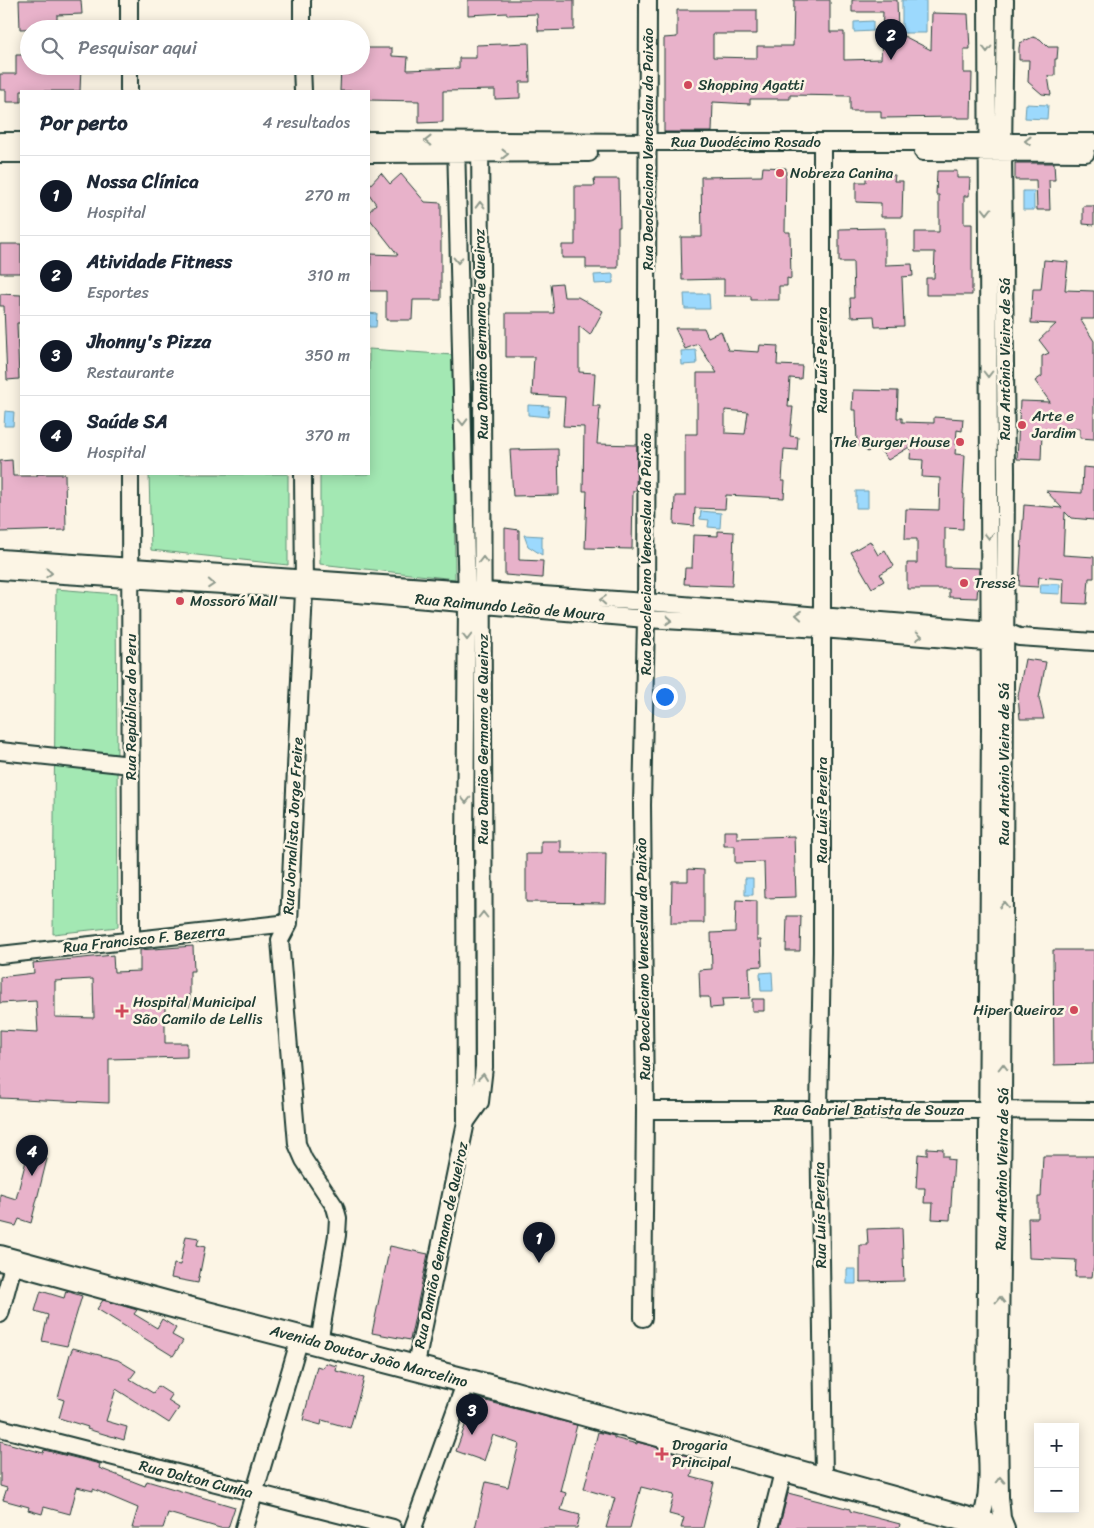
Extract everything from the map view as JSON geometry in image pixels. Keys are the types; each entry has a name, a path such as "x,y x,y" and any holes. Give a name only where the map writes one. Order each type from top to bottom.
{"street":[{"path":"129,0 129,20"},
{"path":"302,0 302,20"},
{"name":"Rua Deocleciano Venceslau da Paixão","path":"643,1318 645,1110 642,805 646,619 648,0"},
{"name":"Rua Antônio Vieira de Sá","path":"987,0 995,147 1006,472 987,1110 993,1321"},
{"name":"Rua Antônio Vieira de Sá","path":"995,147 1005,0"},
{"path":"129,75 129,90"},
{"path":"302,75 302,90"},
{"name":"Rua Duodécimo Rosado","path":"370,140 456,148"},
{"path":"0,141 20,141"},
{"name":"Rua Duodécimo Rosado","path":"370,154 456,148 995,147 1094,142"},
{"name":"Rua Luís Pereira","path":"822,147 822,952 819,1110 824,1479"},
{"name":"Rua Duodécimo Rosado","path":"995,147 1094,152"},
{"name":"Rua Damião Germano de Queiroz","path":"456,148 475,598 483,846 484,1068 480,1102 466,1122"},
{"name":"Rua Damião Germano de Queiroz","path":"415,1369 466,1122 465,845 482,383 479,148"},
{"path":"0,154 20,154"},
{"name":"Rua República do Peru","path":"130,475 131,940"},
{"name":"Rua Jornalista Jorge Freire","path":"244,1528 309,1340 337,1235 338,1218 335,1207 304,1160 297,1144 280,940 288,923 304,585 303,475"},
{"name":"Rua Raimundo Leão de Moura","path":"0,558 131,572 475,598 646,619 822,623"},
{"name":"Rua Raimundo Leão de Moura","path":"0,571 131,572"},
{"name":"Rua Raimundo Leão de Moura","path":"475,598 646,602 822,623 1094,642"},
{"name":"Rua Antônio Vieira de Sá","path":"989,1526 984,1512 987,1500 992,1415 993,1321 1003,1110 1002,636"},
{"path":"0,751 131,765"},
{"path":"465,845 483,846"},
{"name":"Rua Francisco F. Bezerra","path":"0,955 288,923"},
{"name":"Rua Gabriel Batista de Souza","path":"645,1110 1094,1111"},
{"path":"0,1314 7,1260"},
{"name":"Avenida Doutor João Marcelino","path":"7,1260 466,1381 989,1526"},
{"path":"413,1528 466,1381"},
{"name":"Rua Antônio Vieira de Sá","path":"992,1415 1001,1510 1006,1528"},
{"name":"Rua Dalton Cunha","path":"0,1428 393,1528"},
{"path":"769,1528 784,1468"}],"green space":[{"path":"370,349 453,355 455,579 320,564 320,475 370,475"},
{"path":"149,475 288,475 288,565 151,550"},
{"path":"56,589 116,594 118,927 53,934"}],"water":[{"path":"902,0 926,0 926,33 902,33"},
{"path":"873,21 873,31 854,32 854,22"},
{"path":"1026,104 1048,105 1047,119 1025,118"},
{"path":"1023,191 1034,191 1034,210 1023,210"},
{"path":"613,274 613,283 595,284 594,275"},
{"path":"684,294 709,294 710,309 685,309"},
{"path":"370,313 377,314 376,327 370,327"},
{"path":"696,350 697,364 682,365 681,351"},
{"path":"528,405 549,406 548,417 528,415"},
{"path":"5,411 14,412 13,426 4,426"},
{"path":"856,491 868,491 868,508 856,508"},
{"path":"701,511 721,513 720,528 708,527 709,520 700,519"},
{"path":"524,535 542,536 542,555 528,546"},
{"path":"1041,584 1060,584 1060,594 1040,593"},
{"path":"745,878 753,878 753,895 745,895"},
{"path":"772,972 773,991 761,991 760,973"},
{"path":"847,1269 856,1269 856,1284 847,1284"}],"building":[{"path":"19,0 81,0 82,14 57,15 57,20 20,20 20,29"},
{"path":"468,0 574,0 574,30 538,31 537,14 468,15"},
{"path":"794,0 830,0 830,32 844,32 844,60 881,59 883,12 852,12 852,0 897,0 898,33 931,50 932,13 968,14 970,49 964,49 964,73 972,73 971,118 881,118 881,111 850,111 850,96 790,95 790,99 750,99 750,104 713,102 712,132 664,132 664,38 677,37 677,10 757,10 757,34 713,34 713,57 757,58 757,46 793,46"},
{"path":"1033,37 1040,39 1048,47 1058,47 1057,59 1055,59 1055,76 1048,76 1051,95 1042,94 1028,82 1029,60 1019,60 1020,43"},
{"path":"529,43 530,82 520,82 520,98 495,99 495,90 443,91 443,122 419,123 419,101 370,100 370,90 340,90 341,75 370,75 370,48 392,48 392,56 408,57 407,70 459,68 459,58 476,58 476,45"},
{"path":"16,55 20,55 20,75 81,75 80,90 20,90 20,102 6,102 6,90 0,90 0,74 16,74"},
{"path":"1015,163 1054,163 1055,180 1049,180 1050,210 1037,210 1036,180 1015,180"},
{"path":"763,167 786,168 785,232 790,232 791,279 787,278 787,286 779,286 779,300 751,300 751,296 724,296 724,279 682,280 681,237 702,237 701,177 762,176"},
{"path":"937,171 957,171 957,178 970,178 969,196 964,196 964,224 972,224 972,295 926,295 926,278 934,278 935,252 915,252 915,232 939,232 939,195 936,195"},
{"path":"381,173 390,184 401,174 425,202 441,203 441,300 413,300 412,320 386,320 386,291 370,291 371,254 398,255 370,219 370,211 376,204 370,195 370,185"},
{"path":"866,174 895,175 894,181 903,181 902,217 881,217 881,203 856,202 856,182 866,182"},
{"path":"594,179 619,179 620,227 618,227 618,268 586,268 586,258 562,258 562,245 575,245 575,186 595,186"},
{"path":"1083,206 1094,206 1094,225 1083,224"},
{"path":"885,228 885,265 912,264 913,276 902,277 904,326 875,327 874,316 851,317 850,298 854,298 853,262 839,262 839,229"},
{"path":"0,244 20,244 20,273 0,273"},
{"path":"1044,260 1068,262 1065,290 1094,291 1094,319 1080,319 1094,341 1094,439 1080,438 1080,428 1044,430 1044,433 1042,433 1041,460 1017,459 1020,401 1050,402 1035,381 1042,376 1042,356 1049,353 1039,340 1056,324 1031,323 1033,289 1041,289"},
{"path":"562,283 564,297 578,297 603,311 590,335 579,326 579,372 595,373 593,406 600,406 597,444 637,445 636,491 633,491 632,549 585,548 587,491 583,491 584,427 563,426 565,397 532,395 534,357 506,357 506,313 554,313 551,284"},
{"path":"0,294 20,295 20,323 17,323 19,379 7,380 4,306 0,306"},
{"path":"675,328 704,328 708,337 721,331 728,350 759,352 760,345 778,346 777,365 802,366 801,379 790,378 788,407 793,407 790,436 798,437 797,450 784,449 782,481 785,481 784,498 726,495 725,509 695,508 694,526 674,524 675,496 685,496 685,434 697,434 697,373 717,373 698,344 685,349","holes":["725,410 748,412 745,434 725,433"]},
{"path":"853,390 898,391 897,418 902,418 902,422 934,423 934,417 963,419 962,431 957,430 955,454 965,455 963,529 945,528 945,567 979,568 977,598 949,597 949,589 907,589 907,563 917,563 917,539 905,539 906,509 939,510 940,478 922,477 923,460 910,459 911,446 888,460 875,444 868,452 857,445 856,410 852,410"},
{"path":"558,449 559,495 513,496 510,450"},
{"path":"12,460 13,476 65,475 66,530 0,532 0,461"},
{"path":"1083,467 1094,468 1094,520 1071,518 1065,512 1063,555 1094,557 1094,578 1089,578 1087,604 1063,603 1064,579 1039,577 1038,587 1019,586 1024,505 1062,508 1046,491 1082,493"},
{"path":"505,528 519,530 519,560 543,561 542,578 505,575"},
{"path":"718,531 734,532 732,586 684,584 685,568 692,568 693,535 718,536"},
{"path":"870,541 878,555 885,550 894,566 880,574 884,581 872,588 851,552"},
{"path":"1025,659 1046,662 1039,698 1044,719 1020,719 1018,696"},
{"path":"724,831 737,831 737,838 794,836 796,897 765,898 764,862 735,863 735,846 724,846"},
{"path":"541,841 561,841 561,853 606,853 605,903 526,902 526,854 541,854"},
{"path":"688,869 704,870 704,923 671,923 672,881 688,881"},
{"path":"736,900 757,901 757,940 761,940 762,966 749,967 750,998 722,999 723,1007 710,1008 709,997 700,997 699,970 712,969 711,933 735,932"},
{"path":"787,916 801,916 800,951 786,951"},
{"path":"193,946 194,971 190,971 190,1006 165,1005 165,1043 187,1043 187,1057 109,1059 109,1103 0,1098 0,1030 38,1032 36,1001 0,1003 0,977 34,973 33,963 113,955 114,972 140,971 140,950","holes":["93,979 94,1018 55,1017 55,981"]},
{"name":"Hiper Queiroz","path":"1053,950 1094,950 1094,1064 1054,1065"},
{"path":"752,999 764,999 764,1011 752,1011"},
{"path":"927,1148 943,1149 943,1156 948,1156 948,1159 954,1160 950,1220 932,1219 933,1203 924,1203 925,1188 916,1188 918,1154 927,1155"},
{"path":"28,1153 47,1159 31,1223 19,1219 16,1226 0,1222 0,1194 16,1199"},
{"path":"1043,1156 1094,1156 1094,1264 1092,1277 1075,1277 1076,1260 1029,1258 1028,1218 1038,1218 1038,1197 1041,1197"},
{"path":"902,1228 904,1281 860,1282 860,1245 868,1245 867,1229"},
{"path":"186,1236 199,1238 197,1245 205,1247 198,1283 171,1278 174,1264 180,1265"},
{"path":"390,1246 428,1254 410,1340 372,1333"},
{"path":"41,1291 64,1298 66,1291 82,1296 67,1346 42,1341 48,1315 35,1311"},
{"path":"103,1300 137,1310 134,1314 157,1328 162,1319 176,1328 172,1335 183,1341 173,1356 97,1309"},
{"path":"73,1348 118,1360 136,1371 130,1379 153,1393 158,1386 172,1395 168,1401 179,1408 169,1423 116,1389 106,1421 127,1427 124,1440 59,1418 64,1400 58,1398"},
{"path":"325,1363 337,1366 336,1371 364,1378 350,1428 322,1420 321,1425 303,1420 317,1366 323,1368"},
{"path":"475,1398 577,1425 560,1491 566,1493 561,1510 580,1515 577,1528 475,1528 486,1482 508,1487 519,1444 493,1435 484,1461 456,1451"},
{"path":"598,1432 614,1436 614,1438 637,1444 637,1442 696,1458 691,1477 714,1483 703,1528 681,1528 684,1518 669,1514 674,1495 641,1487 630,1528 606,1528 615,1498 584,1489"},
{"path":"0,1441 43,1453 44,1450 100,1464 99,1468 145,1486 147,1481 235,1507 228,1528 220,1528 168,1513 163,1528 132,1528 138,1508 93,1489 93,1491 77,1487 70,1514 44,1507 42,1514 28,1510 29,1507 3,1500 7,1488 0,1486"},
{"path":"788,1493 900,1524 899,1528 779,1528"}],"place":[{"name":"Atividade Fitness","path":"891,60"},
{"name":"Shopping Agatti","path":"688,85"},
{"name":"Nobreza Canina","path":"780,173"},
{"name":"Arte e Jardim","path":"1022,425"},
{"name":"The Burger House","path":"960,442"},
{"name":"Tressê","path":"964,583"},
{"name":"Mossoró Mall","path":"180,601"},
{"name":"Hiper Queiroz","path":"1074,1010"},
{"name":"Hospital Municipal São Camilo de Lellis","path":"122,1011"},
{"name":"Saúde SA","path":"32,1176"},
{"name":"Nossa Clínica","path":"539,1263"},
{"name":"Jhonny's Pizza","path":"472,1435"},
{"name":"Drogaria Principal","path":"662,1454"}]}
